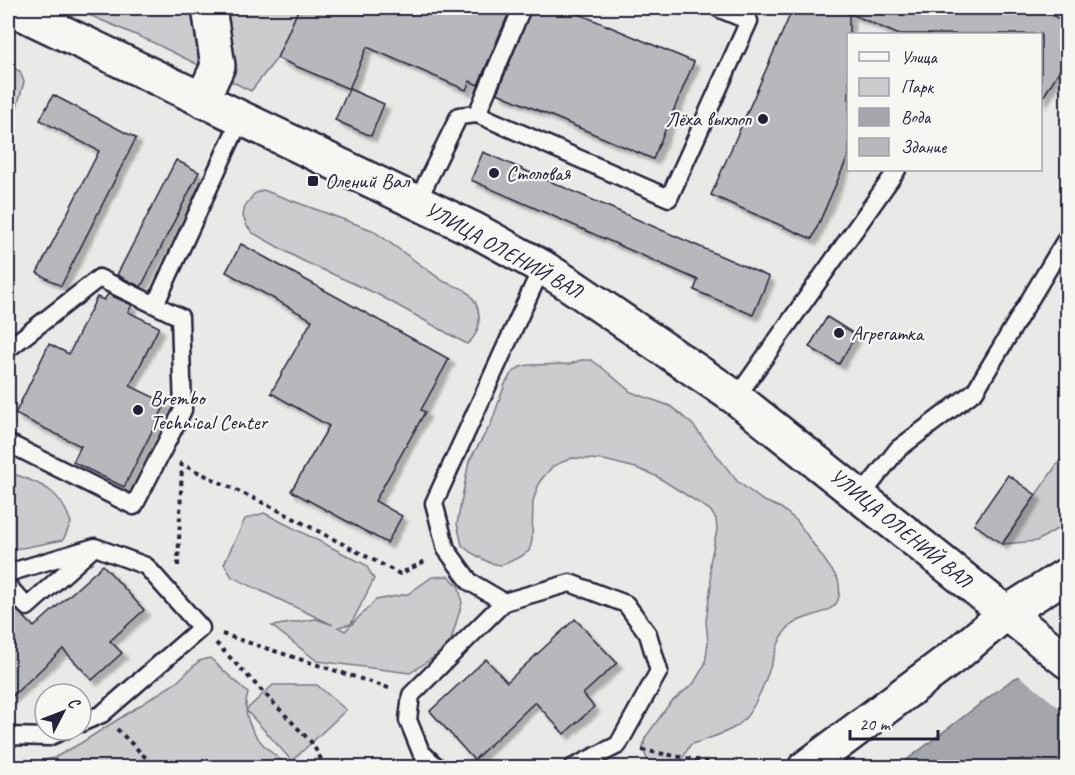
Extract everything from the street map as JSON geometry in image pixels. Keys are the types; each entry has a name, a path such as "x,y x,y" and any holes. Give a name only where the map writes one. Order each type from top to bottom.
{"main road":[{"name":"УЛИЦА ОЛЕНИЙ ВАЛ","path":"11,8 475,230 542,267 736,398 1060,655"},
{"path":"202,100 218,66 209,8"},
{"path":"805,768 961,651 1006,614 1068,574"}],"lane":[{"path":"477,114 522,8"},
{"path":"417,202 459,116 477,114 669,198 749,21 718,8"},
{"path":"155,305 241,118"},
{"path":"736,398 896,171"},
{"path":"861,496 898,449 975,391 1068,236"},
{"path":"504,602 470,582 446,549 434,503 542,267"},
{"path":"8,349 99,278 180,317 183,410 134,506 8,442"},
{"path":"8,586 27,607 95,547"},
{"path":"8,573 95,547 146,566 201,628 102,714 93,718"},
{"path":"438,768 421,752 408,720 411,696 504,602 570,583 626,604 648,633 659,670 618,745 572,768"},
{"path":"8,736 33,737"}],"path":[{"path":"177,602 183,410"},
{"path":"160,454 274,508 400,574 446,549"},
{"path":"201,628 411,696"},
{"path":"201,628 312,743 326,768"},
{"path":"102,714 156,768"},
{"path":"618,745 741,768"}],"green space":[{"path":"73,8 299,8 277,58 251,91 152,42"},
{"path":"8,66 20,71 24,82 8,139"},
{"path":"263,190 372,230 443,281 465,290 478,310 479,325 473,339 467,344 377,294 301,260 253,233 243,216 245,206 254,194"},
{"path":"581,360 591,360 631,392 670,406 678,412 693,425 737,481 762,500 781,508 797,521 838,579 840,593 832,608 796,622 784,632 758,697 743,721 726,732 690,745 678,767 655,767 647,759 643,749 645,738 670,703 694,683 705,664 708,642 706,621 711,585 710,563 717,530 716,519 710,510 656,476 636,468 604,460 572,458 553,466 540,481 533,501 532,541 529,551 501,565 490,563 462,545 457,524 469,461 491,424 505,384 511,374 520,367 529,365 570,364"},
{"path":"1067,450 1067,523 1037,541 1002,544"},
{"path":"8,472 47,488 61,502 71,523 63,540 8,549"},
{"path":"264,513 366,565 374,579 351,624 338,627 345,631 376,600 408,594 432,577 449,576 459,587 462,603 449,647 410,673 317,661 272,626 316,619 333,625 232,577 224,564 245,519"},
{"path":"210,658 248,693 246,705 251,727 273,754 292,767 24,767 34,762 54,758 83,742 93,742 93,735 177,682 199,661"},
{"path":"273,685 317,685 346,710 292,761 246,710"}],"water":[{"path":"1067,658 1067,767 896,768 1013,679"}],"pier":[{"path":"1068,655 1067,714 1017,674"}],"building":[{"path":"299,8 511,8 478,85 470,81 466,90 367,47 349,89 277,58"},
{"path":"532,8 565,8 694,62 653,159 497,93"},
{"path":"793,8 1040,8 1068,24 1068,56 1042,99 1042,33 895,33 849,13 847,159 812,239 711,195"},
{"path":"349,89 384,104 371,136 335,120"},
{"path":"53,95 136,138 61,286 37,273 99,151 40,120"},
{"path":"483,152 769,277 753,315 694,290 698,280 471,180"},
{"path":"176,160 199,172 141,287 117,275"},
{"path":"241,244 449,359 421,410 425,412 375,501 402,516 387,543 291,491 329,426 271,393 312,320 226,272"},
{"path":"108,294 132,305 128,312 159,327 130,386 166,403 124,487 73,462 81,446 15,414 49,344 69,354 97,297 104,300"},
{"path":"827,317 856,335 839,364 809,347"},
{"path":"1008,475 1036,495 1002,544 974,524"},
{"path":"103,565 144,610 110,641 122,653 92,680 63,649 8,700 8,601 34,627"},
{"path":"575,619 617,663 583,694 594,707 564,734 535,702 474,760 430,711 486,659 507,682"}],"place":[{"name":"Лёха выхлоп","path":"763,119"},
{"name":"Столовая","path":"494,173"},
{"name":"Олений Вал","path":"313,181"},
{"name":"Агрегатка","path":"839,333"},
{"name":"Brembo Technical Center","path":"138,410"}]}
